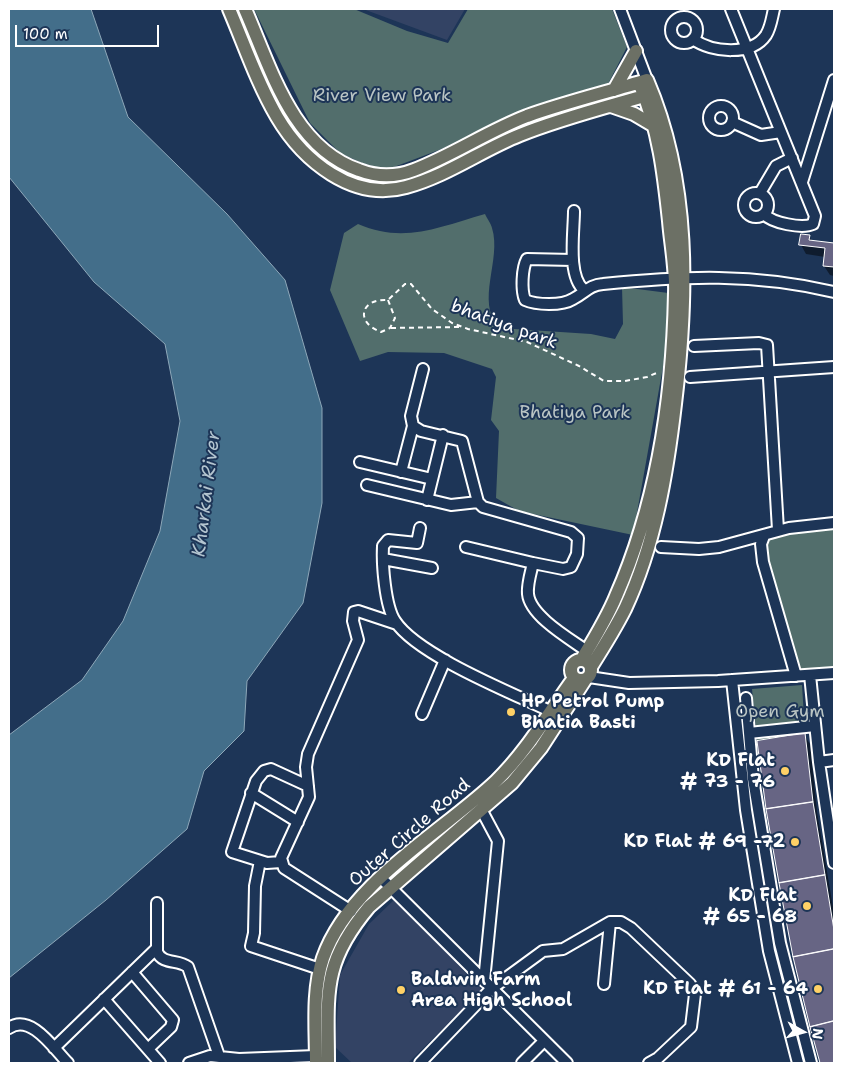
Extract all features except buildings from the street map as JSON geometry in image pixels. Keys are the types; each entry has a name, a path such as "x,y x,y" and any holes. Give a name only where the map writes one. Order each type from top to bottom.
{"main road":[{"path":"229,9 276,116 294,141 314,161 336,178 362,189 387,192 407,187 434,178 520,135 649,95"},
{"path":"245,9 270,69 305,134 324,153 346,166 365,173 386,176 413,171 527,116 643,82 671,146 676,174 679,277 658,464 637,542 616,597 584,669"},
{"path":"614,90 637,55"},
{"path":"584,669 611,636 626,608 645,558 666,476 680,360 684,319 665,175 649,95"},
{"path":"610,106 634,114 656,127"},
{"name":"Outer Circle Road","path":"316,1060 316,1001 320,969 331,940 351,911 381,878 496,780 514,762 550,711 584,669"},
{"name":"Outer Circle Road","path":"328,1063 326,1016 328,983 336,956 350,930 369,907 512,783 541,748 584,669"}],"street":[{"path":"620,9 637,55 643,82"},
{"path":"692,20 697,9"},
{"path":"731,9 816,216 813,224 805,226 771,219 764,214"},
{"path":"693,39 697,31 692,20 685,17 677,19 672,30 674,38 681,42 693,39 722,49 747,48 766,36 774,9"},
{"path":"802,182 834,80"},
{"path":"732,122 761,136 781,132"},
{"path":"760,194 776,166 792,158"},
{"path":"760,194 748,195 743,206 746,213 753,217 764,214"},
{"path":"760,194 768,203 764,214"},
{"path":"574,211 573,260 575,280 584,290"},
{"path":"573,260 527,259 524,266 524,298 530,302 563,303 572,300 584,290 597,284 679,277 764,279 834,292"},
{"path":"694,346 763,343 769,349 778,530"},
{"path":"690,377 834,368"},
{"path":"401,472 413,426 412,416 423,370"},
{"path":"413,426 421,431 458,438 464,444 472,485 478,502 484,507 571,532 578,538 576,554 571,567 563,569 466,547"},
{"path":"427,500 443,435"},
{"path":"360,462 432,479"},
{"path":"367,485 459,506 478,502"},
{"path":"661,547 699,549 719,547 764,536 778,530 834,523"},
{"path":"420,528 417,543 394,540 385,543 383,559 390,610 397,624 414,640 445,660 550,711"},
{"path":"764,536 761,544 763,562 796,676"},
{"path":"383,559 432,568"},
{"path":"532,563 528,594 531,603 584,669 629,683 732,680 834,674"},
{"path":"351,911 284,868 281,862 308,802 306,767 308,754 358,640 352,621 354,612 358,611 397,624"},
{"path":"422,714 445,660"},
{"path":"810,675 819,762 834,863"},
{"path":"732,680 746,810 769,950 798,1063"},
{"path":"746,698 753,779 780,943 811,1063"},
{"path":"749,733 816,726"},
{"path":"819,762 834,760"},
{"path":"281,862 273,864 234,855 232,851 242,827 251,793 256,781 268,769 308,786"},
{"path":"251,793 298,822"},
{"path":"482,810 498,841 487,985"},
{"path":"260,861 255,886 254,933 251,946 320,969"},
{"path":"381,878 567,1063"},
{"path":"157,903 157,952 162,959 182,963 188,967 219,1056"},
{"path":"604,984 610,922"},
{"path":"420,1063 487,985 543,951 564,949 610,922 621,922 631,928 690,984 694,994 691,1027 658,1058 649,1063"},
{"path":"54,1048 157,948"},
{"path":"132,972 173,1020 171,1027 148,1049"},
{"path":"104,999 160,1063"},
{"path":"9,1028 17,1024 30,1026 68,1063"},
{"path":"522,1063 544,1041"},
{"path":"189,1063 197,1059 219,1056 239,1059 316,1060"}],"path":[{"name":"bhatiya park","path":"390,328 381,332 370,328 364,322 363,312 376,299 388,300 405,284 411,284 432,310 452,323 527,342 579,366 604,381 625,382 647,377 670,365"},
{"path":"388,300 395,318 390,328 464,327"}],"shaded area":[{"path":"363,9 465,9 447,40"},
{"path":"395,899 482,990 408,1063 352,1063 335,1047 340,975 369,924"}],"green space":[{"name":"River View Park","path":"254,9 354,9 407,31 448,43 468,9 612,9 627,47 608,84 539,106 439,150 386,170 362,163 340,153 310,123"},
{"name":"Bhatiya Park","path":"485,214 491,226 494,240 489,305 492,317 499,328 591,334 615,339 623,324 622,287 676,294 633,535 519,511 496,498 499,431 491,420 496,377 492,369 444,353 388,352 360,361 330,290 344,233 358,224 391,233 422,231"},
{"path":"834,526 834,669 797,673 761,548 768,541 785,533"},
{"name":"Open Gym","path":"802,685 805,733 757,741 752,689"}],"water":[{"name":"Kharkai River","path":"9,9 91,9 128,117 227,214 285,280 322,408 322,503 303,603 247,681 244,731 204,771 187,829 106,900 9,978 9,735 82,680 123,621 160,531 180,421 165,344 94,282 9,177"}],"place":[{"name":"HP Petrol Pump Bhatia Basti","path":"511,712"},
{"name":"KD Flat # 73 - 76","path":"785,771"},
{"name":"KD Flat # 69 -72","path":"795,842"},
{"name":"KD Flat # 65 - 68","path":"807,906"},
{"name":"KD Flat # 61 - 64","path":"818,989"},
{"name":"Baldwin Farm Area High School","path":"401,990"}]}
